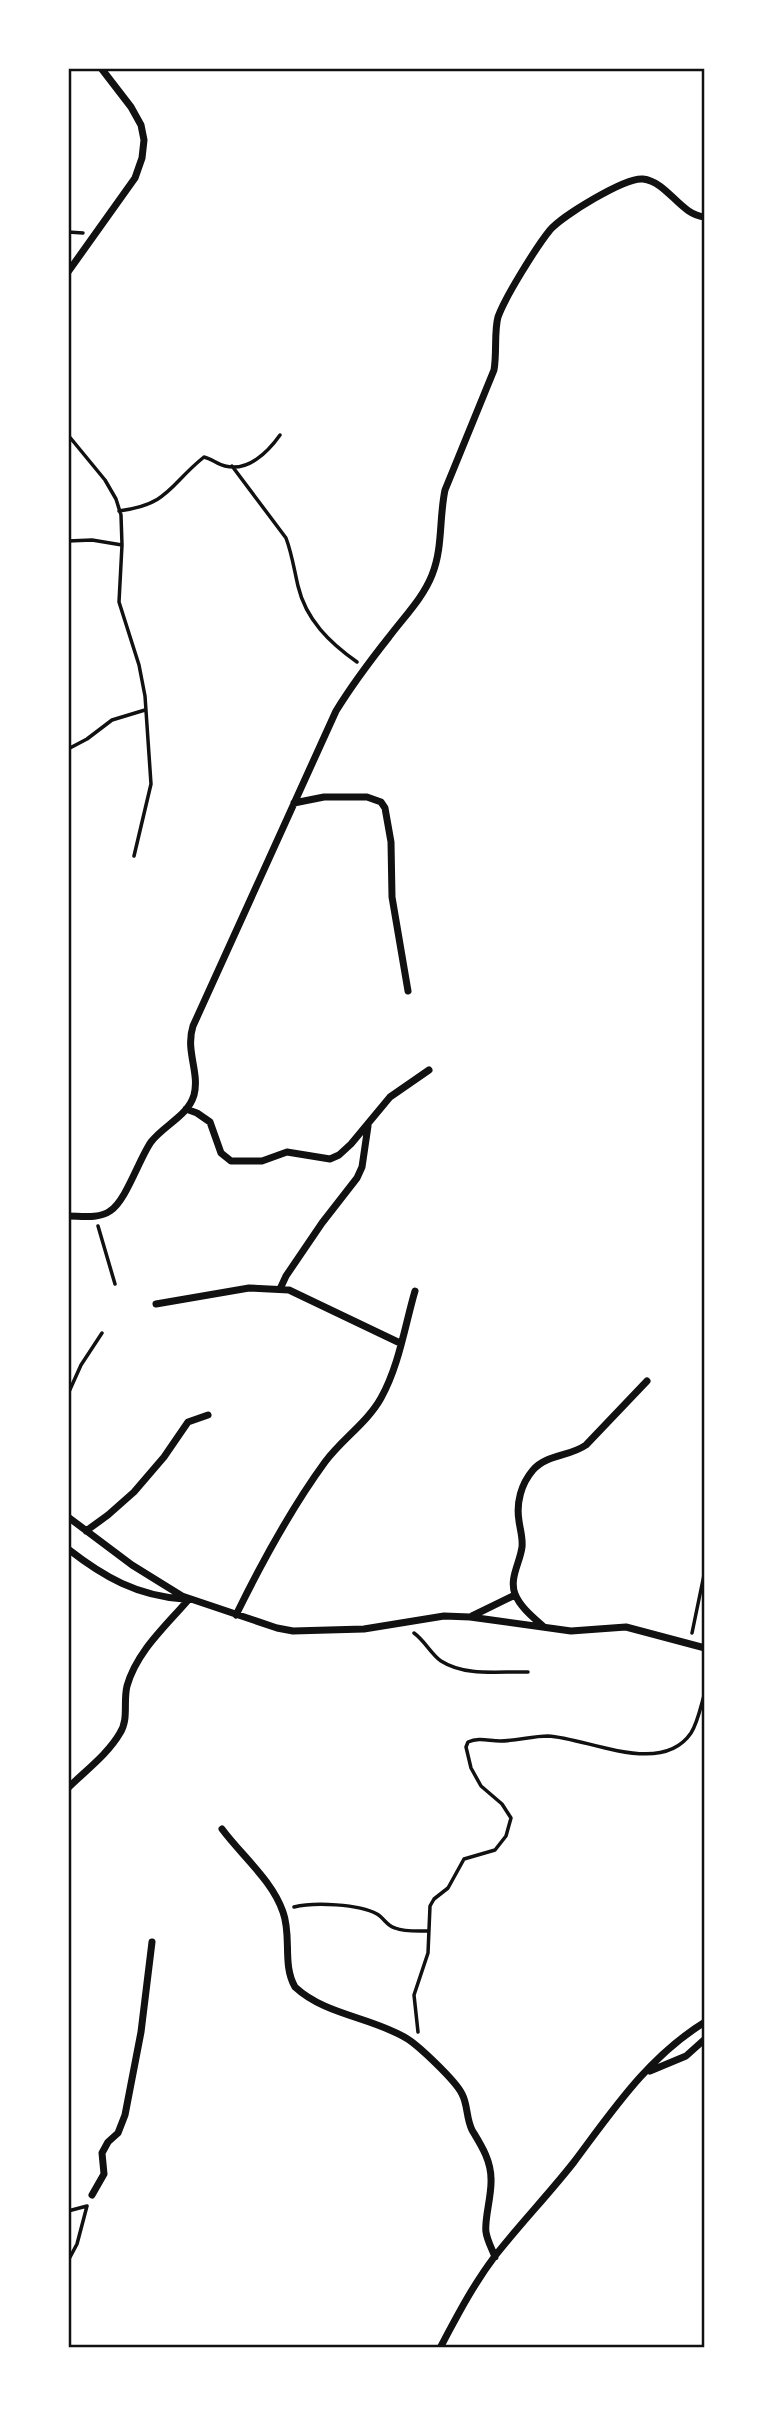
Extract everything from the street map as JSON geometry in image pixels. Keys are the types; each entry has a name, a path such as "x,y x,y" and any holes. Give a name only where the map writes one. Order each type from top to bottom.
{"street":[{"path":"68,272 135,178 142,158 142,125 101,68"},
{"path":"68,1216 95,1216 108,1212 116,1205 150,1143 186,1109 193,1097 195,1085 189,1042 193,1026 336,711 432,577 440,549 441,509 445,490 494,370 498,318 551,229 591,200 622,184 642,178 656,183 694,216 705,217"},
{"path":"294,803 324,797 367,797 381,802 391,842 392,897 408,992"},
{"path":"186,1109 210,1122 223,1157 235,1162 262,1161 286,1152 330,1159 339,1156 390,1097 429,1070"},
{"path":"280,1289 322,1223 357,1178 362,1167 368,1125"},
{"path":"156,1304 236,1290 280,1289 297,1293 400,1343"},
{"path":"236,1615 263,1560 302,1496 326,1461 365,1420 381,1397 415,1291"},
{"path":"544,1627 516,1595 514,1576 522,1540 517,1506 521,1492 528,1477 544,1461 586,1445 647,1381"},
{"path":"86,1531 134,1492 164,1457 188,1422 208,1415"},
{"path":"68,1517 132,1565 189,1599 277,1628 293,1631 364,1629 444,1616 470,1617 571,1631 626,1627 705,1648"},
{"path":"68,1549 102,1575 129,1587 165,1598 189,1599"},
{"path":"470,1617 516,1595"},
{"path":"68,1788 112,1745 122,1731 126,1692 132,1674 155,1636 189,1599"},
{"path":"222,1829 271,1888 283,1912 289,1966 295,1987 316,2002 384,2026 421,2049 463,2094 468,2122 488,2162 491,2193 485,2231 495,2257"},
{"path":"92,2194 104,2174 102,2153 108,2142 118,2133 125,2115 141,2032 152,1942"},
{"path":"440,2348 465,2301 495,2257 573,2163 621,2097 682,2036 705,2022"},
{"path":"638,2079 656,2067 686,2056 705,2039"}],"path":[{"path":"68,435 105,480 116,499 119,511 122,545 119,602 139,665 151,784 134,856"},
{"path":"119,511 135,509 160,499 204,457 225,466 251,463 260,458 280,435"},
{"path":"232,466 286,538 306,610 333,645 365,668"},
{"path":"68,541 92,540 122,545"},
{"path":"68,749 87,739 112,720 145,710"},
{"path":"95,1216 115,1284"},
{"path":"68,1394 81,1365 102,1333"},
{"path":"690,1643 705,1570"},
{"path":"400,1623 422,1639 438,1659 450,1665 477,1672 528,1672"},
{"path":"421,2049 414,1995 428,1953 430,1906 434,1899 448,1888 459,1864 472,1856 495,1850 502,1844 510,1825 508,1811 481,1786 471,1768 466,1747 468,1742 549,1736 633,1753 672,1750 691,1732 705,1692"},
{"path":"283,1912 307,1904 345,1907 377,1914 398,1930 428,1931"},
{"path":"68,2211 87,2206 77,2244 68,2261"}]}
